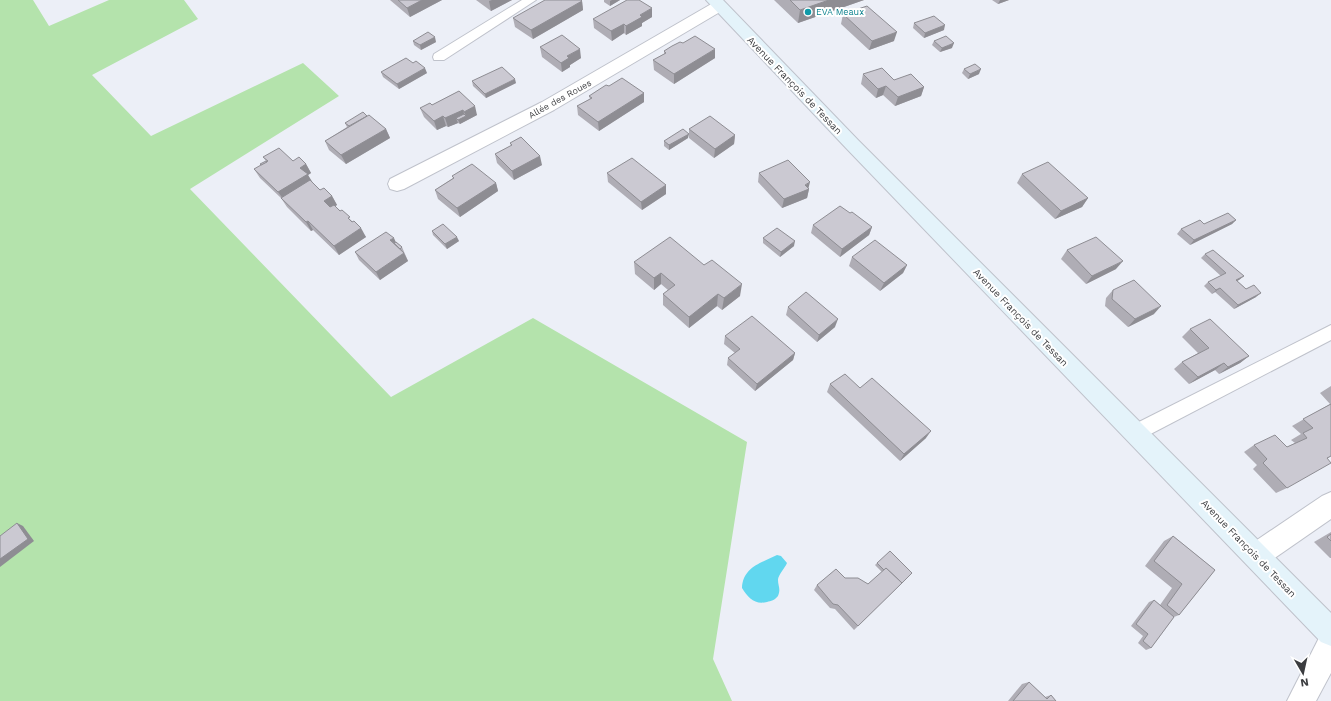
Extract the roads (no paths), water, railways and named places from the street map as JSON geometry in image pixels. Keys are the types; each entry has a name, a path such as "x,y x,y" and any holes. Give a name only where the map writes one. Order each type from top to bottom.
{"street":[{"name":"Allée des Roues","path":"397,184 548,106 716,3"},
{"name":"Avenue François de Tessan","path":"716,3 1331,632"},
{"path":"1257,555 1331,504"},
{"path":"1301,701 1331,644"}],"lane":[{"path":"439,57 530,0"},
{"path":"1135,433 1331,332"}],"water":[{"path":"777,555 781,556 787,563 778,578 779,594 774,599 767,602 755,602 749,598 742,588 743,581 749,570 759,563"}],"place":[{"name":"EVA Meaux","path":"808,12"}]}
